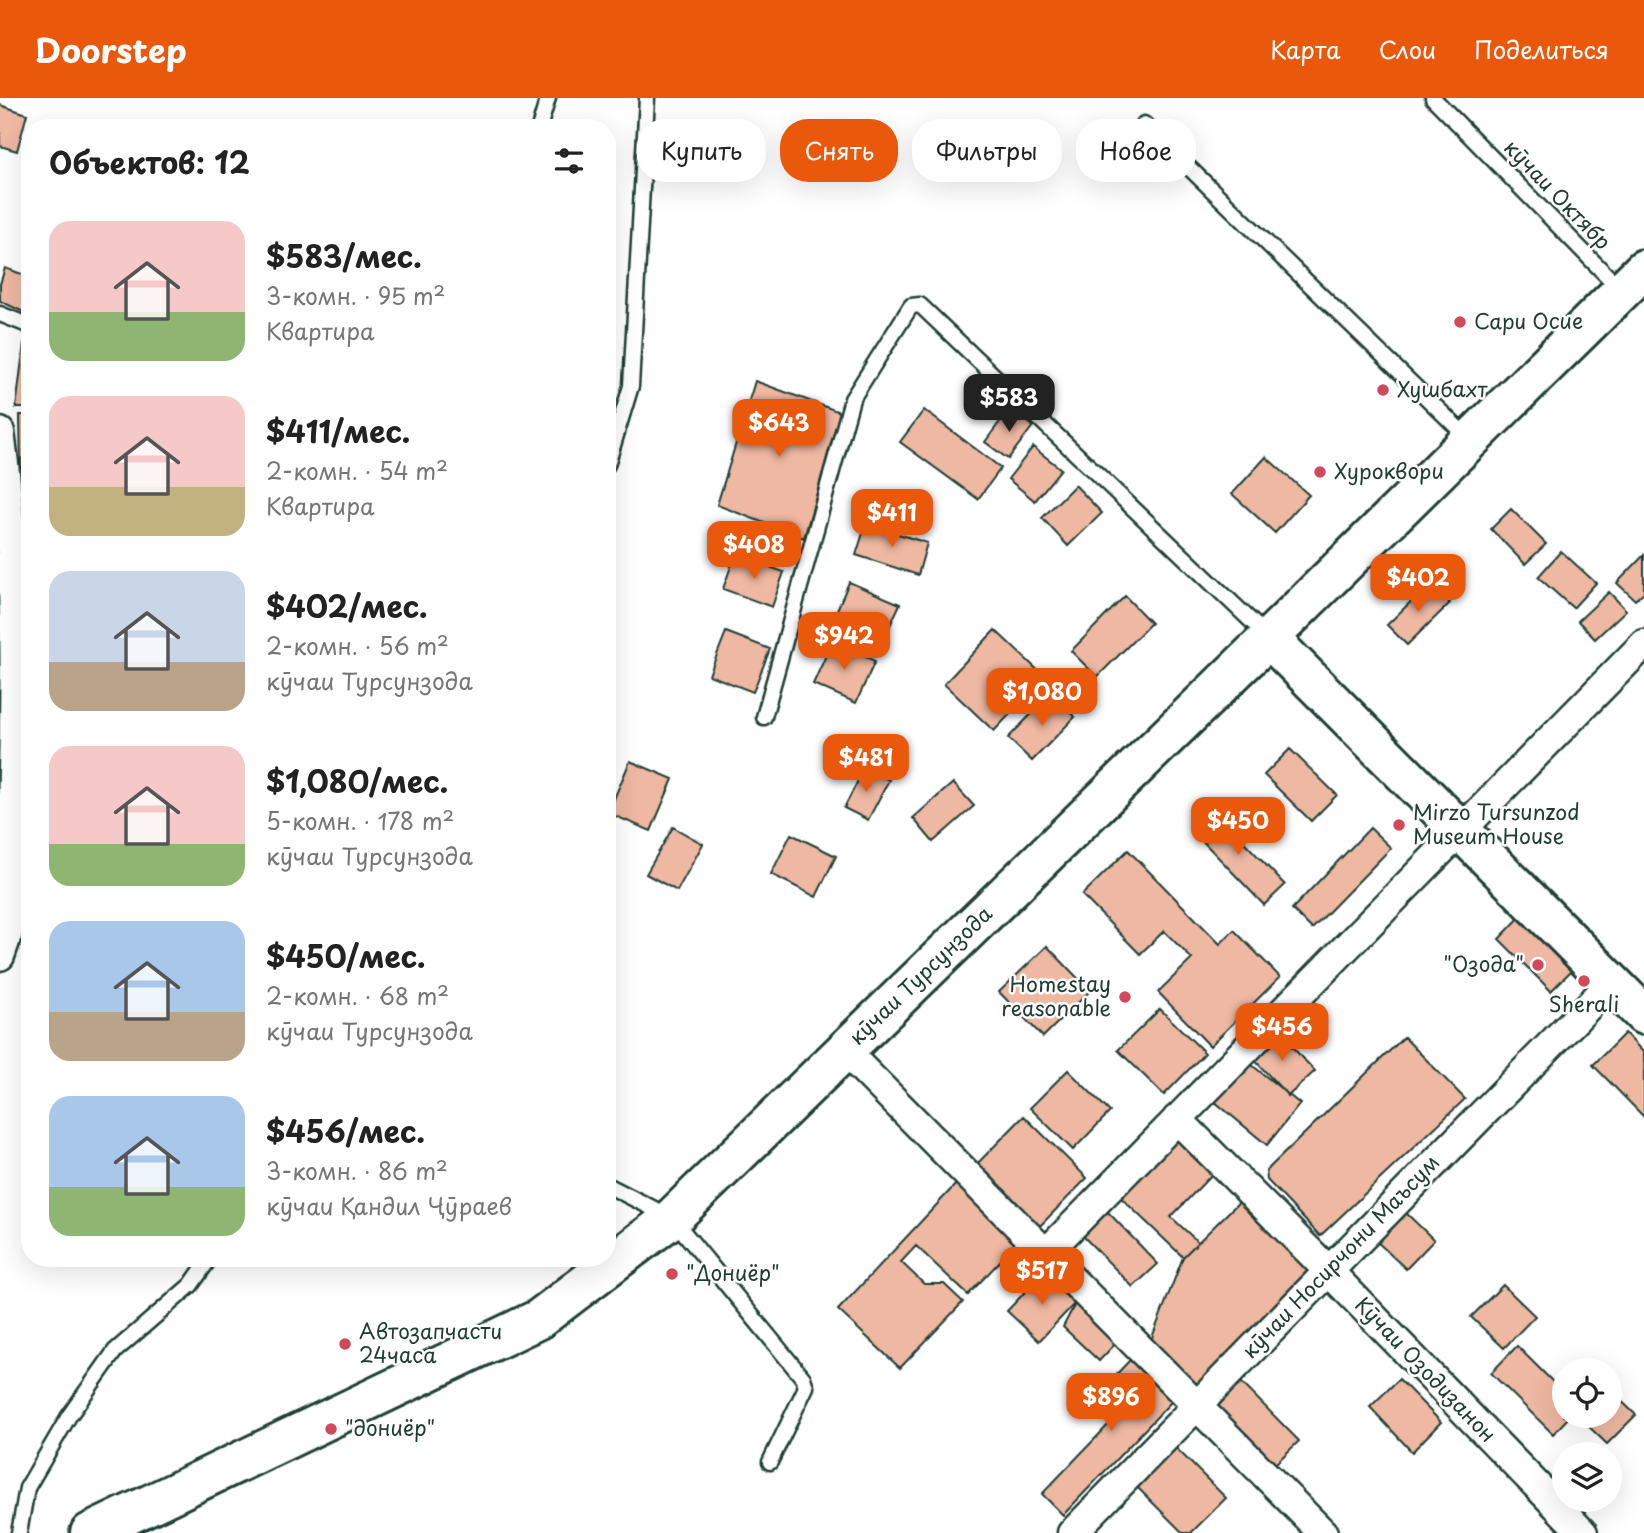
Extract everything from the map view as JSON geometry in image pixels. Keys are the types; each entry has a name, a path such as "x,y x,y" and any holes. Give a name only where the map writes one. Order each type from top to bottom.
{"main road":[{"name":"кӯчаи Турсунзода","path":"616,1261 672,1218 1633,280"},
{"path":"1269,638 1644,1015"},
{"name":"кӯчаи Турсунзода","path":"90,1533 539,1320 608,1267"}],"street":[{"path":"0,432 7,481 13,600 8,933 0,956"},
{"path":"1045,1254 1644,644"},
{"name":"кӯчаи Носирчони Маъсум","path":"1080,1530 1327,1270 1612,982"},
{"path":"844,1050 1324,1533"},
{"name":"Кӯчаи Озодизанон","path":"1177,1119 1583,1533"}],"lane":[{"path":"542,119 548,98"},
{"path":"616,435 631,386 648,98"},
{"name":"кӯчаи Октябр","path":"1433,98 1633,280"},
{"path":"1196,174 1469,439"},
{"path":"764,717 852,399 911,306 920,305 1269,638"},
{"path":"0,314 21,322"},
{"path":"616,1190 672,1218 803,1378 806,1387 770,1462"},
{"path":"19,1533 27,1489 69,1416 115,1351 191,1285 204,1267"}],"building":[{"path":"0,105 27,114 26,119 21,119 21,136 17,151 0,146"},
{"path":"5,268 21,274 21,311 0,301 0,284"},
{"path":"21,367 21,408 16,408"},
{"path":"755,381 840,412 804,538 717,505"},
{"path":"1010,408 1033,426 1008,459 985,442"},
{"path":"924,410 1001,468 978,499 900,442"},
{"path":"1033,447 1061,469 1035,501 1008,479"},
{"path":"1266,457 1309,495 1275,533 1232,494"},
{"path":"1075,485 1102,513 1068,546 1042,518"},
{"path":"1511,509 1546,544 1525,564 1491,529"},
{"path":"866,524 927,543 918,575 856,555"},
{"path":"1561,551 1596,583 1573,608 1538,577"},
{"path":"735,555 784,572 772,607 723,589"},
{"path":"1644,555 1644,592 1635,600 1617,583"},
{"path":"849,582 900,604 883,641 833,619"},
{"path":"1430,583 1450,603 1407,645 1387,625"},
{"path":"1609,592 1626,610 1595,639 1578,621"},
{"path":"1125,596 1151,623 1097,677 1071,651"},
{"path":"995,630 1045,677 994,731 944,684"},
{"path":"726,632 770,649 753,692 709,675"},
{"path":"832,642 875,661 856,703 813,684"},
{"path":"1051,694 1075,717 1032,761 1008,738"},
{"path":"1290,749 1337,795 1311,821 1264,775"},
{"path":"630,761 673,779 651,831 616,816 616,794"},
{"path":"865,767 889,780 868,820 844,808"},
{"path":"953,783 974,806 933,842 913,818"},
{"path":"1212,808 1285,885 1264,905 1191,829"},
{"path":"673,827 703,844 677,891 646,874"},
{"path":"1370,828 1391,848 1312,929 1292,909"},
{"path":"791,834 836,856 816,897 771,874"},
{"path":"1128,850 1220,944 1234,930 1280,977 1210,1046 1158,992 1192,959 1164,931 1140,954 1082,895"},
{"path":"1524,913 1577,965 1551,991 1499,939"},
{"path":"1047,946 1090,991 1043,1037 999,992"},
{"path":"1160,1009 1205,1053 1164,1095 1118,1050"},
{"path":"1276,1030 1315,1071 1288,1096 1250,1055"},
{"path":"1625,1033 1644,1053 1644,1117 1593,1065"},
{"path":"1404,1037 1465,1099 1320,1236 1267,1180 1266,1171"},
{"path":"1247,1061 1300,1104 1267,1145 1214,1101"},
{"path":"1068,1070 1110,1112 1073,1150 1030,1108"},
{"path":"1024,1116 1087,1178 1034,1232 971,1170"},
{"path":"1179,1133 1217,1169 1171,1217 1198,1242 1183,1257 1119,1196"},
{"path":"958,1182 1020,1240 968,1295 916,1246 901,1262 924,1284 944,1284 963,1302 900,1368 838,1310"},
{"path":"1244,1197 1314,1268 1195,1393 1148,1348 1183,1257"},
{"path":"1402,1209 1434,1240 1406,1269 1373,1238"},
{"path":"1106,1210 1158,1264 1133,1287 1081,1234"},
{"path":"1044,1272 1076,1302 1039,1341 1007,1311"},
{"path":"1503,1285 1535,1316 1504,1348 1471,1317"},
{"path":"1076,1302 1117,1342 1099,1361 1063,1327"},
{"path":"1517,1346 1552,1381 1552,1428 1559,1428 1553,1434 1491,1373"},
{"path":"1130,1360 1172,1401 1063,1515 1042,1494 1112,1421 1091,1401"},
{"path":"1237,1378 1299,1441 1271,1468 1209,1405"},
{"path":"1399,1379 1441,1422 1412,1452 1370,1407"},
{"path":"1622,1402 1636,1415 1609,1442 1605,1442 1590,1428 1622,1428"},
{"path":"1172,1444 1226,1498 1191,1533 1183,1533 1133,1483"}],"place":[{"name":"Сари Осие","path":"1460,322"},
{"name":"Хушбахт","path":"1383,390"},
{"name":"Хуроквори","path":"1320,472"},
{"name":"Mirzo Tursunzod Museum House","path":"1399,825"},
{"name":"\"Озода\"","path":"1538,965"},
{"name":"Sherali","path":"1584,981"},
{"name":"Homestay reasonable","path":"1125,997"},
{"name":"\"Дониёр\"","path":"672,1274"},
{"name":"Автозапчасти 24часа","path":"345,1344"},
{"name":"\"дониёр\"","path":"331,1429"}]}
